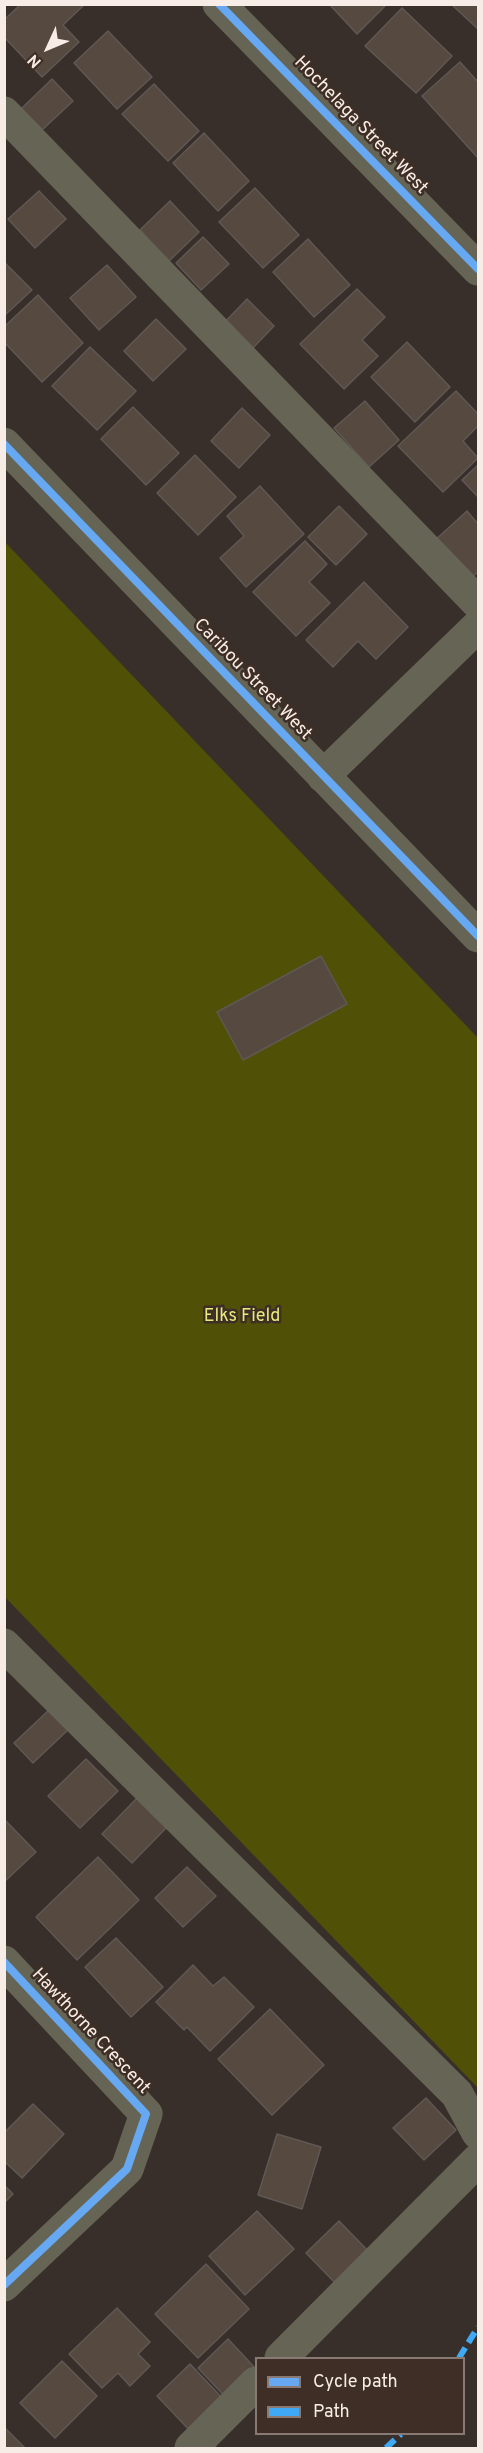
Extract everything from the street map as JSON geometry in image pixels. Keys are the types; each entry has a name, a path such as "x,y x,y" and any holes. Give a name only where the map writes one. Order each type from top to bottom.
{"street":[{"name":"Hochelaga Street West","path":"219,4 478,269"},
{"path":"4,113 478,603"},
{"name":"Caribou Street West","path":"4,444 478,936"},
{"path":"324,776 478,626"},
{"path":"4,1646 457,2094 478,2133"},
{"name":"Hawthorne Crescent","path":"4,2285 127,2169 146,2114 6,1966"},
{"path":"282,2357 478,2160"},
{"path":"191,2448 255,2384"}],"green space":[{"name":"Elks Field","path":"5,542 478,1038 478,2088 5,1597"}],"building":[{"path":"21,4 84,5 63,25 79,42 42,77 4,37 4,20"},
{"path":"329,4 387,4 357,34"},
{"path":"451,4 478,4 478,29"},
{"path":"402,8 452,56 416,93 365,46"},
{"path":"108,31 152,77 117,109 74,63"},
{"path":"460,62 478,82 478,158 422,96"},
{"path":"52,79 73,101 42,130 21,109"},
{"path":"154,84 199,131 168,161 122,114"},
{"path":"204,133 249,181 218,211 173,163"},
{"path":"255,188 299,235 263,268 219,222"},
{"path":"39,191 66,219 35,248 8,219"},
{"path":"170,201 199,232 169,261 140,230"},
{"path":"203,237 229,264 201,290 176,263"},
{"path":"308,239 350,285 314,317 273,272"},
{"path":"4,262 32,290 4,316"},
{"path":"107,265 136,297 99,330 70,298"},
{"path":"357,289 385,317 362,340 378,356 344,389 300,344"},
{"path":"38,295 83,343 42,382 4,342 4,327"},
{"path":"247,299 274,326 250,351 223,324"},
{"path":"156,319 186,349 153,381 124,351"},
{"path":"407,342 450,387 415,422 371,377"},
{"path":"90,347 136,391 97,430 52,386"},
{"path":"456,391 478,414 478,426 463,441 478,458 443,492 398,446"},
{"path":"365,401 399,440 369,467 334,428"},
{"path":"133,407 179,453 146,485 101,439"},
{"path":"242,408 270,435 239,468 211,441"},
{"path":"195,455 236,497 198,535 157,493"},
{"path":"478,465 478,497 462,480"},
{"path":"260,486 304,534 246,587 220,558 244,536 227,516"},
{"path":"339,506 367,534 336,565 308,537"},
{"path":"467,511 478,524 478,572 469,580 433,542"},
{"path":"305,541 327,564 309,582 330,603 296,636 253,592"},
{"path":"364,582 408,627 376,659 358,641 333,667 306,640"},
{"path":"321,956 347,1004 243,1060 217,1012"},
{"path":"50,1709 69,1729 33,1763 14,1743"},
{"path":"86,1759 118,1791 80,1828 48,1796"},
{"path":"138,1797 168,1826 132,1863 102,1834"},
{"path":"4,1819 36,1852 4,1882"},
{"path":"98,1857 139,1900 77,1960 36,1917"},
{"path":"187,1867 216,1896 183,1927 155,1898"},
{"path":"116,1938 163,1987 131,2017 85,1967"},
{"path":"193,1965 213,1986 224,1977 254,2007 210,2051 187,2027 184,2030 156,2002"},
{"path":"270,2009 324,2065 272,2115 218,2059"},
{"path":"426,2098 456,2130 424,2160 393,2128"},
{"path":"33,2104 64,2134 22,2178 4,2161 4,2133"},
{"path":"277,2134 321,2147 302,2209 258,2195"},
{"path":"4,2185 13,2194 4,2203"},
{"path":"257,2211 294,2249 245,2295 209,2256"},
{"path":"339,2221 374,2257 341,2289 306,2253"},
{"path":"206,2264 249,2309 198,2358 155,2314"},
{"path":"117,2308 150,2342 138,2354 150,2366 130,2386 118,2373 102,2388 69,2354"},
{"path":"228,2339 255,2370 232,2404 198,2368"},
{"path":"62,2361 97,2396 55,2438 20,2403"},
{"path":"190,2364 228,2404 195,2436 157,2396"},
{"path":"4,2427 25,2448 4,2448"}],"marked path":[{"path":"460,2357 478,2327"},
{"path":"386,2448 400,2435"}],"cycle path":[{"path":"219,4 478,269"},
{"path":"4,444 478,936"},
{"path":"4,1962 146,2114 127,2169 4,2285"}]}
